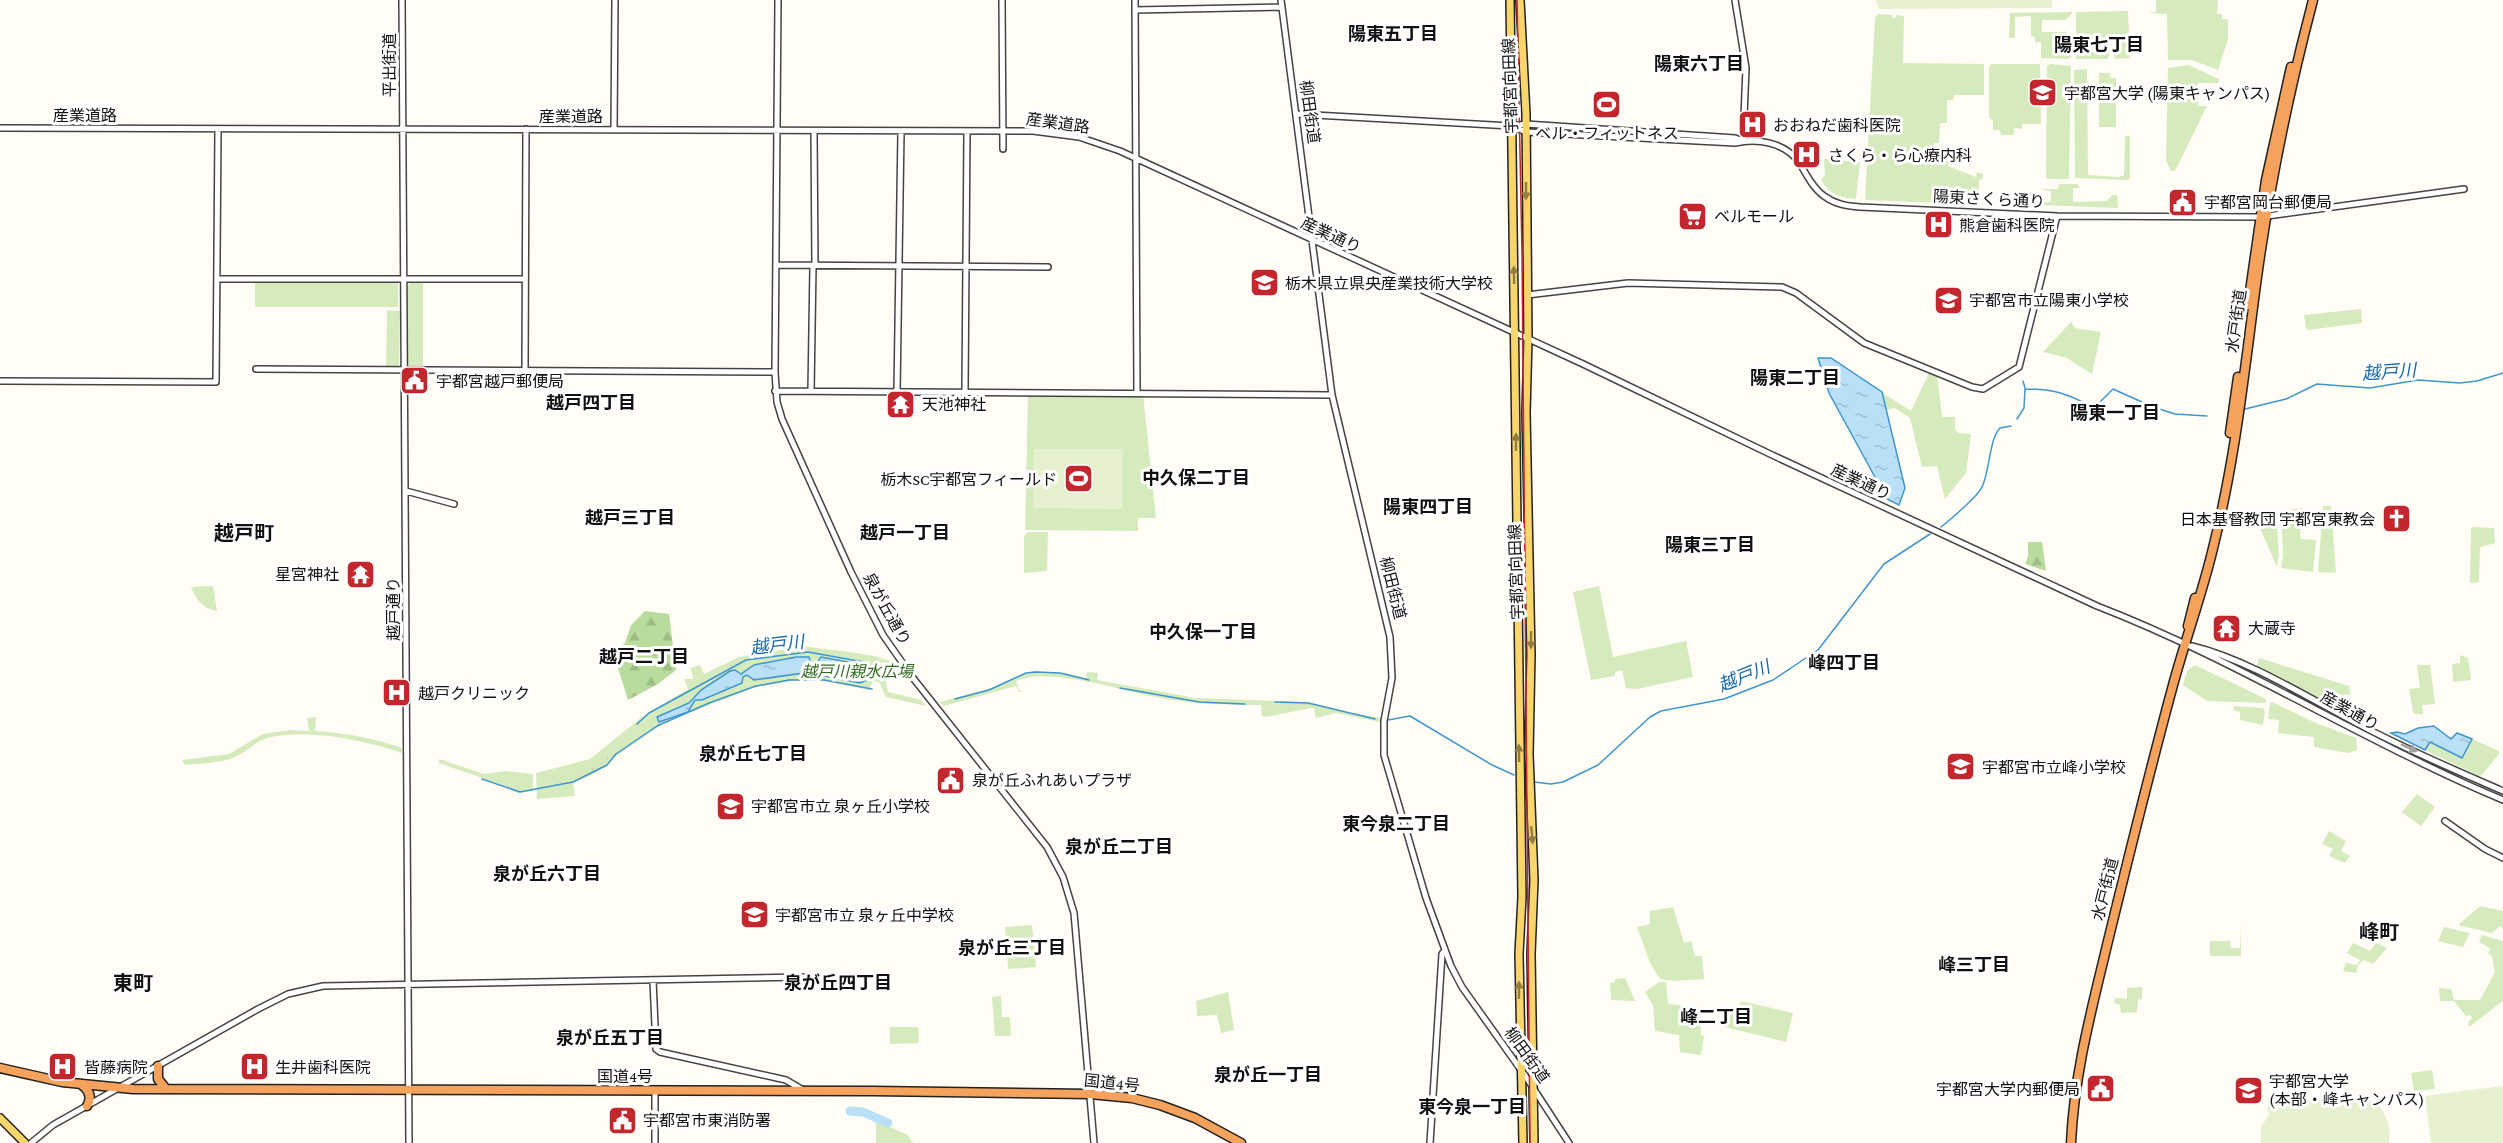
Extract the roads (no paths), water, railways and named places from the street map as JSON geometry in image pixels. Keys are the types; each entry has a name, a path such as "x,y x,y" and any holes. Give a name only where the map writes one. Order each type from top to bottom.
{"highway":[{"name":"水戸街道","path":"2071,1143 2074,1090 2082,1051 2143,795 2185,644 2220,493 2274,137 2307,0"},
{"name":"水戸街道","path":"2185,644 2196,616 2225,495 2240,407 2263,216 2313,0"},
{"path":"158,1066 158,1079 166,1089"},
{"name":"国道4号","path":"0,1068 26,1076 117,1088 804,1090 1090,1094 1132,1098 1160,1105 1195,1118 1241,1143"},
{"path":"82,1085 89,1092 90,1098 87,1106"}],"main road":[{"name":"宇都宮向田線","path":"1510,0 1522,897 1519,954 1523,1143"},
{"name":"宇都宮向田線","path":"1520,0 1526,124 1528,339 1526,413 1531,646 1529,754 1534,880 1532,954 1534,1143"},
{"path":"0,1118 25,1143"}],"street":[{"name":"平出街道","path":"402,0 403,129"},
{"path":"614,130 615,0"},
{"name":"泉が丘通り","path":"778,0 774,372 775,391 782,419 858,588 883,635 913,678 1047,847 1064,877 1075,922 1094,1143"},
{"path":"1002,0 1003,149"},
{"path":"1135,0 1137,392"},
{"path":"1735,0 1746,68 1743,141"},
{"path":"1136,10 1281,3"},
{"name":"柳田街道","path":"1281,3 1332,395 1390,637 1392,678 1383,733 1386,763 1419,877 1445,950 1462,987 1521,1069 1569,1143"},
{"path":"1297,114 1512,126"},
{"name":"陽東さくら通り","path":"1512,126 1526,124 1735,138 1743,141"},
{"name":"陽東さくら通り","path":"1512,126 1526,132 1735,143 1765,142 1782,147 1796,159 1822,195 1844,206 2057,216 2263,216 2464,189"},
{"name":"産業道路","path":"0,128 1044,132 1079,137 1137,159"},
{"path":"0,381 215,383 218,378 218,129"},
{"name":"越戸通り","path":"403,129 410,1143"},
{"path":"525,370 526,129"},
{"path":"811,391 814,131"},
{"path":"965,391 967,131"},
{"path":"897,391 901,132"},
{"name":"産業通り","path":"1137,159 1514,333"},
{"path":"1527,295 1628,283 1782,287 1796,293 1864,343 1972,387 1983,389 2019,368 2057,216"},
{"path":"776,266 1048,267"},
{"path":"218,279 525,279"},
{"path":"1514,333 1528,339"},
{"name":"産業通り","path":"1528,339 2004,563 2185,644 2306,703 2357,732 2503,800"},
{"path":"256,369 774,372"},
{"path":"775,391 1332,395"},
{"path":"406,491 454,504"},
{"name":"産業通り","path":"2185,644 2210,650 2288,686 2365,728 2503,791"},
{"path":"2445,821 2491,853 2503,858"},
{"path":"1430,1143 1442,954 1445,950"},
{"path":"31,1143 53,1125 288,994 323,986 803,977"},
{"path":"653,980 656,1049 660,1052 786,1080 804,1090"},
{"path":"655,1091 655,1143"}],"water":[{"path":"1818,358 1831,358 1882,392 1905,488 1899,505 1887,499 1829,393"},
{"path":"796,657 809,657 811,664 815,665 821,657 869,666 871,672 865,681 860,683 816,674 815,667 811,667 804,673 754,680 747,675 743,677 742,683 702,700 695,700 688,712 659,722 657,717 689,703 701,690 730,671 735,670 741,674 754,665"},
{"path":"2434,726 2451,739 2457,733 2472,739 2462,758 2430,742 2425,750 2391,733 2405,734 2418,728"}],"waterway":[{"name":"越戸川","path":"2245,409 2286,399 2317,384 2370,388 2418,380 2460,383 2477,381 2503,373"},
{"path":"2023,381 2025,388"},
{"name":"越戸川","path":"2017,419 2024,408 2025,389 2061,393 2094,408 2113,389 2175,414 2207,416"},
{"name":"越戸川","path":"1941,527 1982,487 1996,433 2000,428 2011,426"},
{"name":"越戸川","path":"1534,782 1551,784 1563,782 1598,765 1650,717 1661,711 1724,699 1773,680 1818,650 1884,564 1930,534"},
{"name":"越戸川","path":"637,724 649,713 746,660 808,652 864,662"},
{"name":"越戸川","path":"955,699 989,690 1026,673 1060,673 1089,680"},
{"path":"482,779 520,792 573,782 607,765 616,754 657,726 709,703 756,686 789,680 824,680 872,689"},
{"name":"越戸川","path":"1120,688 1199,702 1245,704"},
{"name":"越戸川","path":"1275,702 1308,703 1375,719"},
{"name":"越戸川","path":"1388,720 1410,716 1492,765 1514,775"},
{"path":"850,1111 863,1112 888,1123"}],"tram line":[{"path":"1517,0 1522,254 1530,1143"}],"place":[{"name":"宇都宮大学 (陽東キャンパス)","path":"2043,93"},
{"name":"ベル・フィットネス","path":"1607,105"},
{"name":"おおねだ歯科医院","path":"1752,125"},
{"name":"さくら・ら心療内科","path":"1807,155"},
{"name":"宇都宮岡台郵便局","path":"2183,202"},
{"name":"ベルモール","path":"1693,216"},
{"name":"熊倉歯科医院","path":"1938,225"},
{"name":"栃木県立県央産業技術大学校","path":"1264,283"},
{"name":"宇都宮市立陽東小学校","path":"1948,300"},
{"name":"宇都宮越戸郵便局","path":"415,381"},
{"name":"天池神社","path":"901,404"},
{"name":"栃木SC宇都宮フィールド","path":"1078,479"},
{"name":"日本基督教団 宇都宮東教会","path":"2396,519"},
{"name":"星宮神社","path":"360,574"},
{"name":"大蔵寺","path":"2227,628"},
{"name":"越戸クリニック","path":"397,693"},
{"name":"宇都宮市立峰小学校","path":"1961,767"},
{"name":"泉が丘ふれあいプラザ","path":"951,780"},
{"name":"宇都宮市立 泉ヶ丘小学校","path":"730,806"},
{"name":"宇都宮市立 泉ヶ丘中学校","path":"754,915"},
{"name":"皆藤病院","path":"63,1067"},
{"name":"生井歯科医院","path":"254,1067"},
{"name":"宇都宮大学内郵便局","path":"2101,1089"},
{"name":"宇都宮大学 (本部・峰キャンパス)","path":"2248,1090"},
{"name":"宇都宮市東消防署","path":"622,1120"}],"district":[{"name":"陽東五丁目","path":"1393,34"},
{"name":"陽東七丁目","path":"2099,45"},
{"name":"陽東六丁目","path":"1699,64"},
{"name":"陽東二丁目","path":"1795,378"},
{"name":"越戸四丁目","path":"591,403"},
{"name":"陽東一丁目","path":"2115,413"},
{"name":"中久保二丁目","path":"1196,478"},
{"name":"陽東四丁目","path":"1428,507"},
{"name":"越戸三丁目","path":"630,518"},
{"name":"越戸町","path":"244,533"},
{"name":"越戸一丁目","path":"905,533"},
{"name":"陽東三丁目","path":"1710,545"},
{"name":"中久保一丁目","path":"1203,632"},
{"name":"越戸二丁目","path":"644,657"},
{"name":"峰四丁目","path":"1844,663"},
{"name":"泉が丘七丁目","path":"753,754"},
{"name":"東今泉二丁目","path":"1396,824"},
{"name":"泉が丘二丁目","path":"1119,847"},
{"name":"泉が丘六丁目","path":"547,874"},
{"name":"峰町","path":"2379,932"},
{"name":"泉が丘三丁目","path":"1012,948"},
{"name":"峰三丁目","path":"1974,965"},
{"name":"東町","path":"133,983"},
{"name":"泉が丘四丁目","path":"838,983"},
{"name":"峰二丁目","path":"1716,1017"},
{"name":"泉が丘五丁目","path":"610,1038"},
{"name":"泉が丘一丁目","path":"1268,1075"},
{"name":"東今泉一丁目","path":"1472,1107"}],"park label":[{"name":"越戸川親水広場","path":"857,671"}]}
